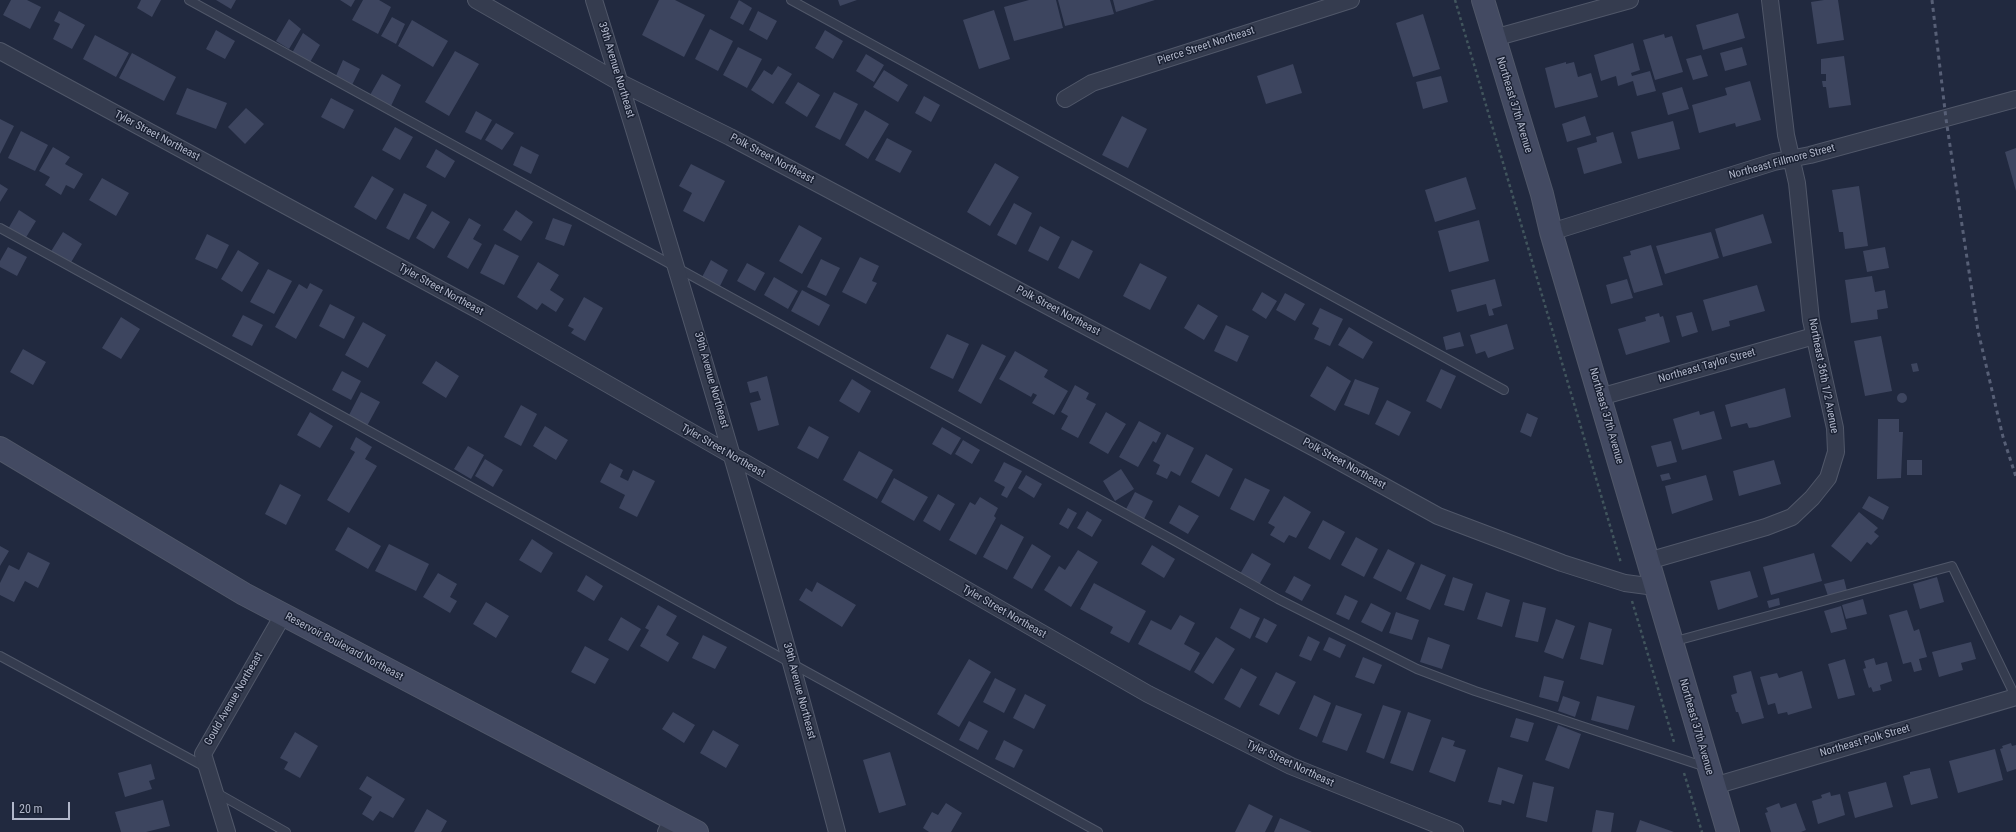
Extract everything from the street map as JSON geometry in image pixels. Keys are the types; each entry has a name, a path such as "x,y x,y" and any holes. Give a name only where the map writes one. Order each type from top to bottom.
{"street":[{"name":"Polk Street Northeast","path":"476,0 619,82 737,140 1322,452 1438,516 1562,563 1625,583 1655,587"},
{"name":"39th Avenue Northeast","path":"594,0 678,268 793,665 837,832"},
{"name":"Pierce Street Northeast","path":"1065,100 1092,83 1351,0"},
{"name":"Northeast 37th Avenue","path":"1483,0 1542,194 1551,232 1728,832"},
{"path":"1494,38 1630,0"},
{"name":"Northeast 36th 1/2 Avenue","path":"1648,561 1792,517 1812,498 1828,478 1836,452 1835,428 1814,336 1797,183 1786,135 1770,0"},
{"name":"Tyler Street Northeast","path":"0,51 482,312 1148,694 1291,766 1455,832"},
{"name":"Northeast Fillmore Street","path":"1551,232 1791,159 1946,119 2016,99"},
{"name":"Northeast Taylor Street","path":"1600,397 1814,336"},
{"name":"Reservoir Boulevard Northeast","path":"0,448 244,594 669,826 697,832"},
{"name":"Gould Avenue Northeast","path":"226,832 203,754 283,615"},
{"name":"Northeast Polk Street","path":"1711,777 2016,697"}],"lane":[{"path":"189,0 1278,599 1359,641 1416,669 1475,691 1679,758 1711,777"},
{"path":"790,0 1504,390"},
{"path":"0,228 1098,832"},
{"path":"1671,642 1952,566 2016,697"},
{"path":"0,656 207,768"},
{"path":"214,791 286,832"}],"path":[{"path":"1454,0 1622,565"},
{"path":"1633,604 1702,832"}],"building":[{"path":"11,0 27,0 41,7 30,29 3,15"},
{"path":"141,0 161,0 152,17 137,8"},
{"path":"216,0 236,0 231,9"},
{"path":"340,0 355,0 351,7"},
{"path":"363,0 379,0 391,7 378,34 352,20"},
{"path":"659,0 675,0 705,15 684,57 642,35"},
{"path":"739,0 752,8 743,25 730,18"},
{"path":"838,0 857,0 840,6"},
{"path":"1029,0 1056,0 1063,28 1014,41 1004,7"},
{"path":"1058,0 1110,0 1114,14 1065,26"},
{"path":"1113,0 1155,0 1116,12"},
{"path":"1838,0 1844,40 1817,44 1811,2"},
{"path":"994,10 1010,59 979,69 963,20"},
{"path":"59,11 85,25 72,49 53,39 60,24 54,21"},
{"path":"758,11 777,21 767,40 749,30"},
{"path":"1738,13 1745,38 1703,50 1696,25"},
{"path":"1423,14 1440,69 1413,77 1396,23"},
{"path":"392,17 405,24 396,44 381,36"},
{"path":"289,19 301,29 289,49 276,41"},
{"path":"412,20 448,41 433,67 398,46"},
{"path":"710,29 733,41 718,71 695,59"},
{"path":"216,30 235,41 225,59 206,49"},
{"path":"825,30 843,41 833,59 815,48"},
{"path":"303,33 320,45 309,64 292,53"},
{"path":"1664,34 1665,38 1672,36 1683,72 1655,80 1643,40"},
{"path":"95,35 129,53 116,77 83,59"},
{"path":"1633,43 1640,70 1631,73 1632,76 1650,71 1656,91 1637,96 1633,81 1618,86 1616,76 1601,81 1594,55"},
{"path":"738,47 762,59 747,88 723,75"},
{"path":"1742,47 1747,65 1725,71 1720,53"},
{"path":"455,51 479,64 449,116 425,102"},
{"path":"132,53 176,77 164,101 119,78"},
{"path":"866,54 884,65 874,82 856,71"},
{"path":"1701,55 1708,76 1693,80 1686,59"},
{"path":"1844,56 1851,105 1829,108 1826,87 1823,87 1822,81 1826,81 1826,74 1821,74 1821,59"},
{"path":"343,60 360,69 351,87 335,78"},
{"path":"1566,62 1566,64 1574,62 1578,77 1591,73 1598,97 1555,108 1545,68"},
{"path":"1293,64 1302,93 1266,104 1257,76"},
{"path":"778,66 792,74 773,104 751,90 764,70 772,75"},
{"path":"884,70 908,85 898,102 873,87"},
{"path":"382,74 401,85 391,106 370,95"},
{"path":"1441,76 1448,102 1423,109 1416,82"},
{"path":"1750,81 1761,120 1736,127 1735,123 1699,133 1692,105 1727,95 1725,88"},
{"path":"798,82 820,95 807,117 785,103"},
{"path":"1682,87 1689,109 1668,115 1662,93"},
{"path":"187,88 227,103 216,129 176,114"},
{"path":"834,92 858,104 840,140 815,127"},
{"path":"924,96 940,105 931,122 915,113"},
{"path":"331,98 354,110 344,129 321,117"},
{"path":"246,108 264,124 245,144 228,127"},
{"path":"865,110 889,124 868,159 845,145"},
{"path":"476,111 492,120 481,140 465,132"},
{"path":"1122,116 1147,129 1128,168 1102,155"},
{"path":"1585,116 1591,135 1567,142 1562,124"},
{"path":"0,119 14,126 0,154"},
{"path":"1673,121 1680,149 1638,159 1631,132"},
{"path":"496,123 514,133 502,150 485,140"},
{"path":"395,127 413,137 400,160 382,150"},
{"path":"21,131 48,145 35,171 8,158"},
{"path":"1613,132 1622,163 1584,174 1577,148 1597,142 1596,137"},
{"path":"887,138 912,151 900,173 875,160"},
{"path":"521,146 539,155 531,174 513,165"},
{"path":"53,147 70,157 65,164 83,174 74,189 66,185 61,195 45,185 50,177 39,171"},
{"path":"2016,148 2016,191 2005,152"},
{"path":"436,149 455,161 445,178 426,167"},
{"path":"995,163 1019,177 990,226 967,212"},
{"path":"691,164 725,181 704,222 683,211 692,193 679,186"},
{"path":"372,176 394,189 376,220 354,207"},
{"path":"1466,177 1476,209 1435,222 1425,190"},
{"path":"102,178 129,193 116,216 89,200"},
{"path":"0,184 8,189 0,202"},
{"path":"1859,186 1868,246 1845,249 1843,232 1839,232 1832,190"},
{"path":"404,193 427,205 409,240 386,228"},
{"path":"1014,203 1032,213 1016,245 997,235"},
{"path":"19,210 36,221 25,239 8,229"},
{"path":"516,210 533,222 521,241 503,230"},
{"path":"432,211 450,222 434,249 416,238"},
{"path":"1763,214 1772,243 1723,257 1715,229"},
{"path":"469,218 481,225 473,239 482,244 468,269 447,257"},
{"path":"553,218 572,225 564,246 545,239"},
{"path":"1479,220 1489,261 1449,272 1438,231"},
{"path":"799,225 822,238 802,274 779,261"},
{"path":"1040,226 1060,237 1048,261 1028,251"},
{"path":"63,232 82,244 70,264 50,253"},
{"path":"1711,232 1719,258 1665,274 1656,246"},
{"path":"207,234 229,245 217,269 195,259"},
{"path":"1072,240 1093,251 1079,279 1058,268"},
{"path":"495,244 519,256 504,285 480,273"},
{"path":"1651,245 1663,285 1634,293 1623,257 1631,255 1630,251"},
{"path":"8,247 27,257 17,276 0,267 0,261"},
{"path":"1885,247 1889,268 1867,272 1863,251"},
{"path":"238,250 259,263 242,292 221,279"},
{"path":"860,257 879,266 872,281 877,283 866,304 842,292"},
{"path":"821,259 840,268 826,296 807,287"},
{"path":"711,260 728,270 719,288 701,279"},
{"path":"538,262 559,275 550,290 564,299 556,312 542,303 537,310 517,297"},
{"path":"747,263 765,273 755,291 737,281"},
{"path":"1140,263 1167,277 1150,310 1123,296"},
{"path":"268,269 292,281 274,314 250,302"},
{"path":"1872,276 1875,292 1885,290 1888,308 1877,310 1878,319 1851,323 1845,280"},
{"path":"774,277 798,291 788,309 764,295"},
{"path":"1495,279 1502,306 1492,309 1494,315 1489,316 1486,304 1457,312 1451,290"},
{"path":"1627,279 1633,298 1611,304 1606,285"},
{"path":"310,283 323,290 296,339 275,327 299,284 307,289"},
{"path":"1757,285 1765,311 1729,321 1730,326 1712,331 1703,300"},
{"path":"802,290 830,305 819,326 791,311"},
{"path":"1262,292 1277,301 1266,319 1252,310"},
{"path":"1285,293 1305,304 1295,321 1276,310"},
{"path":"584,297 603,308 585,341 571,333 574,329 568,326"},
{"path":"330,304 355,317 344,339 319,326"},
{"path":"1198,304 1218,316 1204,340 1184,328"},
{"path":"1320,308 1343,319 1330,346 1314,339 1319,328 1312,324"},
{"path":"1692,312 1698,332 1682,337 1676,316"},
{"path":"1659,313 1660,317 1663,316 1670,342 1626,355 1618,329 1646,321 1645,317"},
{"path":"243,315 263,325 252,346 232,336"},
{"path":"121,317 140,329 121,359 102,348"},
{"path":"363,322 386,335 368,368 345,355"},
{"path":"1507,324 1514,349 1488,358 1485,351 1476,354 1470,335"},
{"path":"1226,325 1249,336 1237,362 1214,351"},
{"path":"1349,327 1373,342 1363,359 1338,345"},
{"path":"1460,332 1464,346 1446,350 1443,337"},
{"path":"947,334 969,344 953,379 930,368"},
{"path":"1881,336 1892,391 1865,396 1854,341"},
{"path":"982,344 1006,356 981,404 958,391"},
{"path":"23,349 46,362 33,385 10,372"},
{"path":"1015,351 1048,370 1044,377 1068,391 1054,415 1032,403 1037,395 1033,393 1031,397 999,379"},
{"path":"436,361 459,376 446,398 422,383"},
{"path":"1917,363 1919,371 1913,372 1911,364"},
{"path":"1327,366 1351,381 1335,411 1310,396"},
{"path":"1441,369 1456,376 1441,409 1426,401"},
{"path":"342,371 361,381 351,400 332,390"},
{"path":"767,376 779,425 758,431 750,403 761,400 758,391 750,393 747,382"},
{"path":"852,379 871,391 859,413 839,401"},
{"path":"1355,379 1379,388 1369,415 1344,405"},
{"path":"1075,385 1089,393 1086,399 1096,404 1078,438 1061,429 1068,416 1061,412"},
{"path":"1785,388 1791,417 1756,427 1749,428 1747,423 1731,427 1725,405"},
{"path":"361,392 380,402 367,426 348,417"},
{"path":"1900,393 1904,393 1906,394 1906,402 1900,403 1897,400 1897,396"},
{"path":"1387,400 1411,412 1399,436 1375,424"},
{"path":"521,405 537,414 521,446 504,437"},
{"path":"1699,411 1700,415 1714,411 1722,439 1682,450 1673,419"},
{"path":"310,412 333,426 320,448 297,435"},
{"path":"1106,412 1126,424 1108,454 1089,443"},
{"path":"1527,413 1538,418 1531,437 1520,432"},
{"path":"1878,419 1899,419 1899,432 1903,432 1901,478 1877,479"},
{"path":"1139,421 1161,433 1156,443 1153,441 1138,467 1119,457"},
{"path":"545,426 568,440 556,460 533,446"},
{"path":"809,426 829,437 818,459 797,448"},
{"path":"942,427 961,438 951,455 932,444"},
{"path":"1167,434 1194,448 1180,476 1171,471 1167,479 1156,474 1160,465 1153,461"},
{"path":"356,437 372,447 365,459 377,466 349,513 327,500 355,452 350,449"},
{"path":"963,440 980,450 972,464 955,454"},
{"path":"1671,441 1677,462 1657,467 1651,446"},
{"path":"468,446 484,455 471,479 454,469"},
{"path":"859,451 893,470 877,499 843,480"},
{"path":"1206,454 1233,469 1219,497 1191,482"},
{"path":"485,459 503,470 493,487 475,476"},
{"path":"1774,460 1781,484 1739,496 1733,471"},
{"path":"1907,460 1922,460 1922,475 1907,475"},
{"path":"1004,462 1022,471 1007,498 1001,495 1005,487 994,481"},
{"path":"610,463 623,470 620,477 628,481 633,470 655,481 637,517 619,508 625,495 600,482"},
{"path":"1121,469 1134,489 1115,501 1103,481"},
{"path":"1669,473 1671,479 1662,481 1660,475"},
{"path":"1026,475 1042,484 1034,498 1018,488"},
{"path":"1706,475 1713,500 1672,514 1665,486"},
{"path":"894,478 928,497 914,521 881,502"},
{"path":"1245,478 1270,490 1254,521 1230,509"},
{"path":"280,484 301,495 286,525 265,514"},
{"path":"1135,492 1153,501 1143,521 1125,511"},
{"path":"938,494 955,504 940,531 923,521"},
{"path":"1284,496 1311,512 1296,538 1289,535 1284,543 1270,535 1275,527 1268,523"},
{"path":"1869,496 1889,507 1883,520 1862,508"},
{"path":"980,497 998,508 994,516 996,518 976,555 949,540 970,502 975,505"},
{"path":"1179,505 1199,516 1188,534 1169,523"},
{"path":"1068,508 1077,513 1068,529 1059,524"},
{"path":"1087,511 1102,520 1092,537 1077,528"},
{"path":"1859,512 1878,528 1874,532 1879,536 1871,545 1867,542 1851,562 1831,546"},
{"path":"1323,520 1345,532 1330,560 1308,548"},
{"path":"1001,524 1024,537 1007,570 983,557"},
{"path":"348,527 381,546 368,569 335,550"},
{"path":"1356,537 1378,549 1364,577 1341,565"},
{"path":"532,539 553,553 541,573 519,560"},
{"path":"389,544 429,564 416,591 375,571"},
{"path":"1032,544 1051,556 1032,589 1013,578"},
{"path":"1152,545 1175,559 1164,578 1141,564"},
{"path":"0,546 9,551 0,566"},
{"path":"1388,549 1415,563 1401,592 1373,578"},
{"path":"1078,550 1098,562 1071,607 1044,590 1059,566 1065,570"},
{"path":"28,552 50,563 38,588 25,581 14,602 0,595 0,583 9,565 19,570"},
{"path":"1252,553 1271,564 1259,585 1240,574"},
{"path":"1814,553 1822,581 1771,595 1763,567"},
{"path":"1421,564 1446,575 1430,610 1406,599"},
{"path":"1750,571 1758,597 1718,610 1710,581"},
{"path":"438,573 457,584 450,597 457,601 450,613 423,597"},
{"path":"586,575 603,586 594,601 577,591"},
{"path":"1294,576 1311,585 1302,601 1285,592"},
{"path":"1453,577 1473,584 1464,611 1444,605"},
{"path":"1937,577 1944,602 1920,609 1913,584"},
{"path":"1844,579 1847,591 1828,596 1824,584"},
{"path":"817,582 856,605 842,627 799,600 806,588 812,592"},
{"path":"1094,583 1146,611 1129,643 1110,633 1113,627 1080,609"},
{"path":"1486,592 1510,600 1502,627 1477,619"},
{"path":"1345,595 1358,601 1349,620 1336,614"},
{"path":"1779,598 1780,605 1769,608 1767,601"},
{"path":"1863,599 1867,614 1846,619 1842,605"},
{"path":"486,602 509,616 496,638 473,624"},
{"path":"1523,602 1546,608 1538,642 1515,637"},
{"path":"1371,603 1391,613 1382,632 1361,622"},
{"path":"658,605 677,616 666,635 679,643 668,662 640,646 649,630 645,628"},
{"path":"1841,606 1847,629 1831,633 1824,611"},
{"path":"1240,608 1260,618 1250,639 1230,628"},
{"path":"1907,610 1914,631 1919,629 1927,657 1919,659 1922,670 1914,672 1911,662 1903,664 1889,615"},
{"path":"1396,612 1419,620 1412,640 1389,633"},
{"path":"1180,615 1195,623 1184,644 1200,653 1190,671 1138,644 1151,620 1171,630"},
{"path":"621,617 641,629 628,651 608,640"},
{"path":"1264,618 1277,625 1267,643 1255,637"},
{"path":"1556,619 1575,626 1563,659 1544,652"},
{"path":"1589,622 1612,629 1603,665 1580,659"},
{"path":"703,635 727,647 715,669 692,658"},
{"path":"1308,636 1320,642 1311,661 1299,656"},
{"path":"1216,637 1235,649 1213,684 1194,672"},
{"path":"1329,637 1346,645 1340,658 1323,650"},
{"path":"1428,637 1450,645 1442,669 1420,662"},
{"path":"1971,642 1976,659 1961,663 1963,670 1939,677 1932,652"},
{"path":"585,646 609,659 595,684 571,672"},
{"path":"1363,657 1382,665 1374,684 1355,677"},
{"path":"1874,658 1876,665 1887,662 1892,681 1880,685 1881,690 1873,692 1871,687 1869,688 1863,669 1866,668 1864,661"},
{"path":"969,659 991,672 959,727 937,714"},
{"path":"1845,659 1855,695 1838,699 1828,664"},
{"path":"1241,668 1257,677 1240,708 1224,699"},
{"path":"1751,671 1764,718 1742,724 1738,712 1736,712 1731,695 1737,693 1733,676"},
{"path":"1802,671 1812,708 1788,715 1787,712 1778,714 1775,703 1768,705 1760,677 1777,673 1779,678"},
{"path":"1276,672 1296,682 1279,715 1259,705"},
{"path":"1544,676 1564,681 1558,702 1539,697"},
{"path":"995,678 1016,689 1004,713 983,702"},
{"path":"1025,694 1046,705 1034,729 1013,718"},
{"path":"1314,695 1331,703 1317,737 1299,729"},
{"path":"1563,696 1580,702 1575,717 1558,711"},
{"path":"1597,696 1635,706 1628,730 1591,720"},
{"path":"1336,705 1362,714 1347,751 1322,742"},
{"path":"1383,705 1401,711 1384,759 1366,752"},
{"path":"673,712 695,725 684,743 662,729"},
{"path":"1408,712 1431,720 1413,771 1390,763"},
{"path":"1516,718 1534,723 1528,742 1510,737"},
{"path":"969,721 988,731 978,750 959,740"},
{"path":"1558,725 1581,734 1569,769 1545,760"},
{"path":"713,730 739,745 726,768 700,753"},
{"path":"295,732 318,746 300,778 284,769 288,762 280,758"},
{"path":"1442,737 1455,741 1453,746 1466,750 1455,782 1429,772"},
{"path":"1004,740 1023,750 1014,768 995,759"},
{"path":"2011,743 2012,746 2016,745 2016,769 2007,772 2000,749 2003,748 2002,746"},
{"path":"1995,749 2003,780 1958,793 1949,761"},
{"path":"890,752 906,805 879,813 863,760"},
{"path":"151,764 155,779 149,781 152,789 125,797 118,773"},
{"path":"1498,767 1523,775 1514,804 1502,800 1501,805 1488,802"},
{"path":"1930,768 1938,798 1911,805 1903,776 1910,774 1910,772"},
{"path":"367,776 405,799 393,818 380,811 373,821 362,814 372,797 359,789"},
{"path":"1533,782 1554,787 1547,822 1526,817"},
{"path":"1886,782 1893,807 1855,818 1848,792"},
{"path":"1830,792 1831,796 1840,794 1845,815 1818,824 1812,801 1822,798 1821,795"},
{"path":"163,800 170,826 146,832 121,832 115,812"},
{"path":"946,803 962,813 951,832 929,832 923,828 932,812 938,815"},
{"path":"1779,803 1781,808 1796,803 1806,830 1801,832 1771,832 1765,813 1768,812 1766,808"},
{"path":"1249,804 1273,816 1265,832 1235,832"},
{"path":"427,809 447,821 441,832 414,832"},
{"path":"1596,810 1614,813 1611,832 1592,832"},
{"path":"1280,818 1312,832 1274,832"},
{"path":"1640,820 1674,832 1636,832"}],"railway":[{"path":"1932,0 1946,119 1978,331 2003,437 2016,477"}]}
